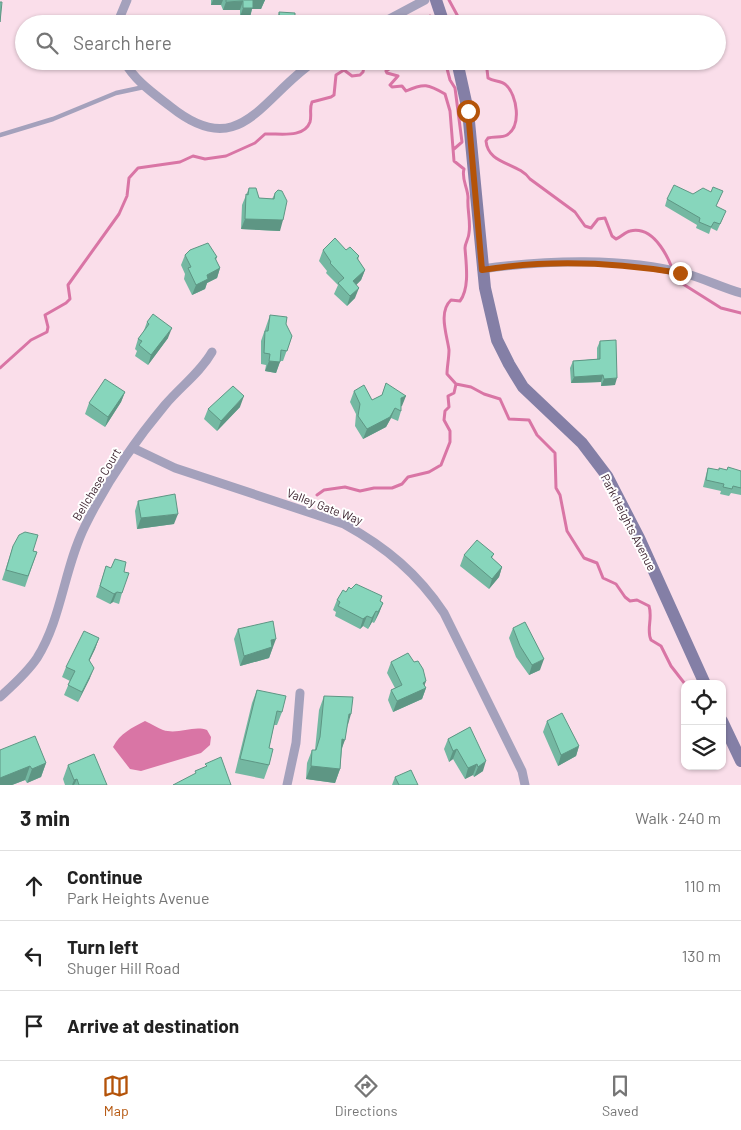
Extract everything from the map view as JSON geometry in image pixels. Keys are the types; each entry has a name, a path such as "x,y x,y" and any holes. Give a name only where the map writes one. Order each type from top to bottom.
{"main road":[{"path":"436,0 441,15"},
{"name":"Park Heights Avenue","path":"458,70 468,111 482,270 490,315 497,340 509,364 524,387 582,443 607,476 639,538 703,680"},
{"path":"724,725 741,761"}],"street":[{"path":"121,15 127,0"},
{"path":"397,15 425,0"},
{"path":"130,70 146,87 195,124 221,129 234,126 255,115 304,70"},
{"path":"482,270 543,263 621,264 680,273 741,294"},
{"name":"Bellchase Court","path":"0,697 28,670 44,646 84,528 114,476 166,404 204,367 212,352"},
{"name":"Valley Gate Way","path":"133,448 175,468 344,524 370,538 404,564 430,592 444,613 522,771 525,785"},
{"path":"287,785 296,743 300,693"}],"lane":[{"path":"0,135 53,119 116,93 146,87"}],"shaded area":[{"path":"145,721 169,731 207,730 211,737 210,745 201,753 141,771 130,769 113,747 123,734"}],"building":[{"path":"226,0 253,0 253,8 243,8 243,1 226,2"},
{"path":"0,2 2,2 0,22"},
{"path":"279,12 295,13 295,15 279,15"},
{"path":"674,185 693,194 703,188 711,192 713,187 723,191 716,206 726,211 720,224 714,222 711,227 699,222 700,218 667,199"},
{"path":"249,188 256,188 259,198 274,199 275,193 278,190 282,191 287,201 283,220 245,219 246,194 248,195"},
{"path":"335,238 346,250 350,247 359,256 357,258 365,270 353,281 359,288 350,296 338,283 344,278 330,263 323,250"},
{"path":"208,243 217,257 215,258 220,268 207,275 208,279 196,285 188,268 191,267 185,255 190,250"},
{"path":"153,314 172,328 151,355 139,345 142,341 138,339 149,324 147,322"},
{"path":"270,315 287,317 286,324 292,336 287,351 281,350 280,362 269,361 270,354 264,353 265,331 268,331"},
{"path":"616,340 617,378 604,379 603,375 574,377 573,361 600,359 600,341"},
{"path":"105,379 125,392 108,417 89,403"},
{"path":"386,383 406,396 401,398 401,411 395,408 390,417 367,429 358,416 360,404 354,391 364,385 372,400 382,395"},
{"path":"233,386 244,396 221,421 208,409"},
{"path":"728,467 741,471 741,488 733,486 732,489 723,487 724,484 706,480 708,468 727,470"},
{"path":"175,494 178,514 141,518 138,501"},
{"path":"25,532 38,535 33,551 37,552 28,576 6,570 13,546 19,535"},
{"path":"477,540 494,554 491,557 502,567 492,579 464,555"},
{"path":"115,559 126,562 124,572 129,573 122,593 117,592 114,594 100,586 106,566 111,568"},
{"path":"356,584 382,596 380,601 383,603 372,618 367,616 363,619 338,606 340,602 337,600 343,590 346,592 349,587 351,589"},
{"path":"273,621 276,639 271,640 272,647 244,656 238,629"},
{"path":"525,622 544,659 532,665 520,646 513,628"},
{"path":"84,631 99,638 89,660 94,668 82,692 68,685 75,671 66,667"},
{"path":"408,653 414,662 418,661 423,669 426,681 423,683 426,688 397,701 391,690 402,685 391,662"},
{"path":"257,690 286,696 282,712 277,711 269,748 273,749 269,765 240,759"},
{"path":"324,696 353,697 345,740 342,739 340,769 311,766 312,750 316,750 320,737"},
{"path":"562,713 579,746 561,755 547,721"},
{"path":"470,727 486,761 478,767 477,764 468,768 457,749 453,751 448,739"},
{"path":"35,736 46,763 32,769 30,766 0,778 0,750"},
{"path":"94,754 107,785 79,785 77,779 74,780 68,765"},
{"path":"221,757 231,785 173,785 207,766 205,764"},
{"path":"411,770 418,785 399,785 395,777"}],"waterway":[{"path":"449,0 457,15"},
{"path":"0,368 31,340 47,332 48,327 45,315 70,299 68,285 119,214 127,196 129,178 138,168 180,162 193,156 205,159 226,156 255,143 265,134 290,134 302,131 310,122 312,102 334,95 336,75 344,70"},
{"path":"344,70 352,76 360,75 363,70"},
{"path":"388,70 387,73 398,76 390,85 392,87 402,86 406,91 426,86 445,94 450,111 454,161 464,169 463,176 468,194 470,225 465,248 466,282 460,301 451,300 445,311 444,324 449,350 447,374 456,384 471,387 500,399 509,419 529,420 537,435 555,453 556,488 560,495 567,531 584,558 597,563 603,578 616,584 630,601 637,600 649,606 649,632 651,640 661,646 671,666 682,680"},
{"path":"447,70 455,88 462,142 454,149"},
{"path":"487,70 488,78 502,82 510,90 516,110 515,125 512,131 505,136 488,138 486,141 492,155 525,173 530,179 575,212 585,226 591,228 598,219 605,218 612,236 616,239 630,231 647,233 666,254 675,279 721,308 741,313"},
{"path":"317,495 324,490 345,487 360,491 374,488 392,488 402,484 408,477 429,472 441,465 450,442 450,431 444,420 445,411 449,407 448,396 454,393 456,384"}],"route":[{"path":"468,111 482,270 516,264 578,263 621,264 680,273"}]}
